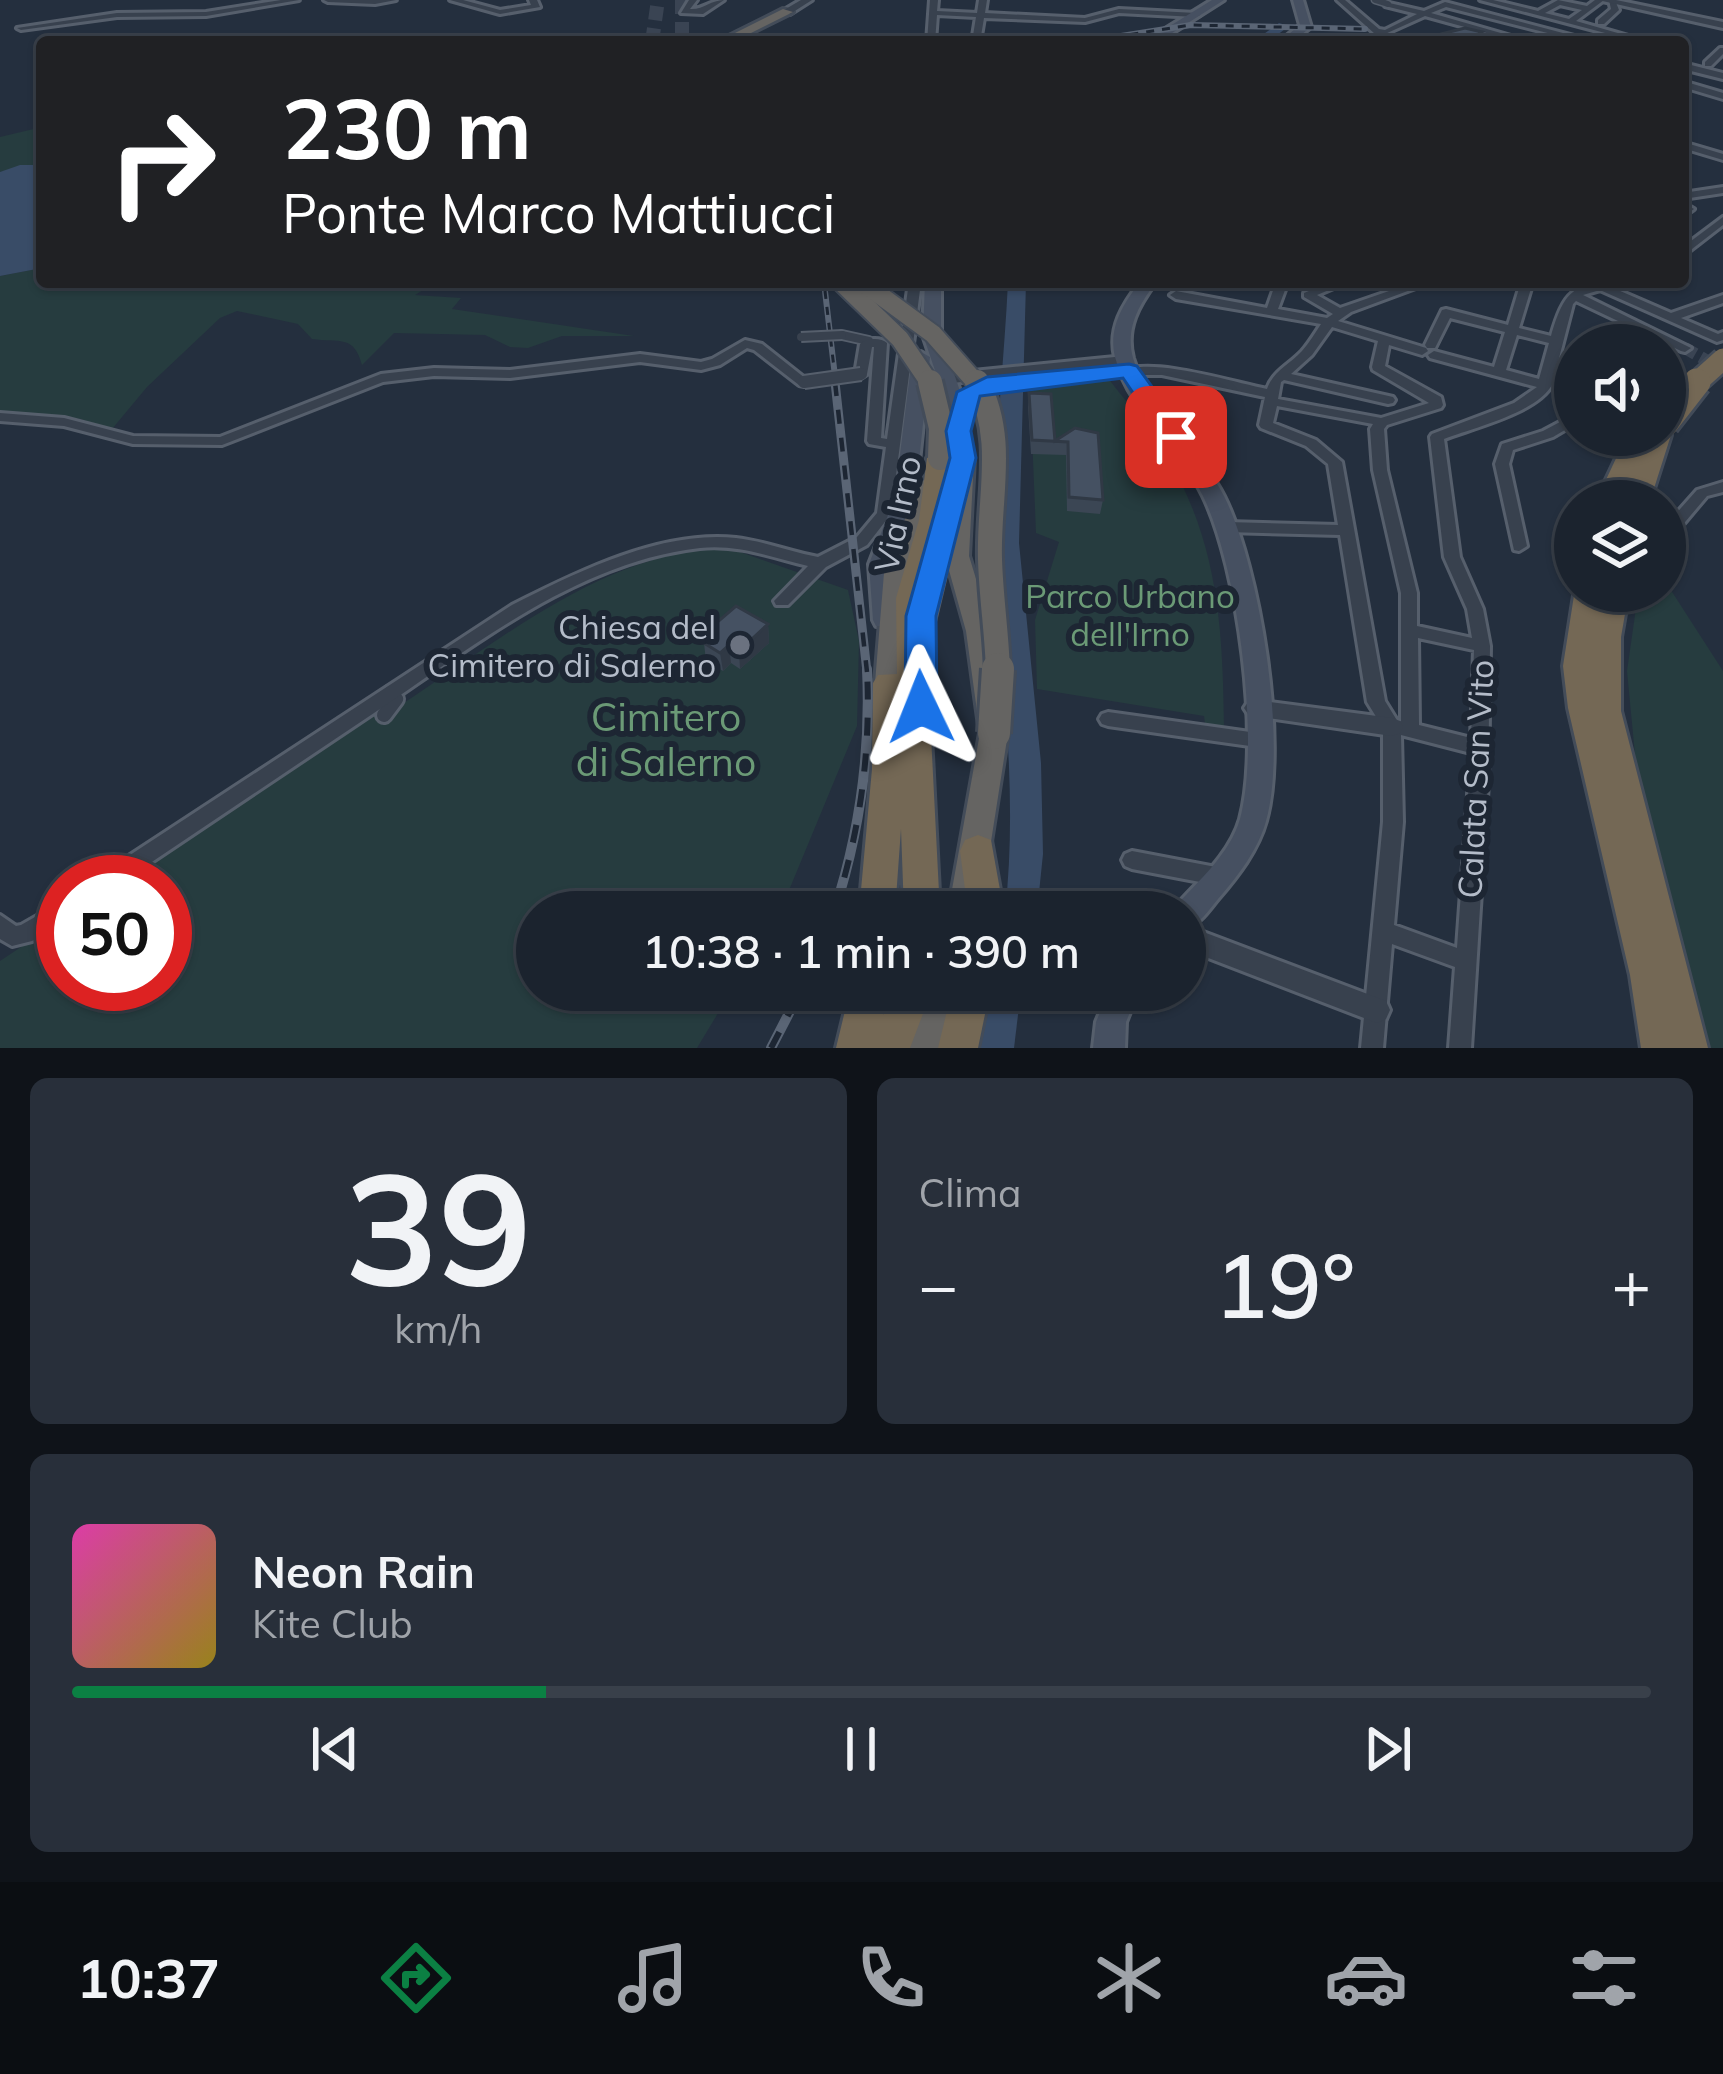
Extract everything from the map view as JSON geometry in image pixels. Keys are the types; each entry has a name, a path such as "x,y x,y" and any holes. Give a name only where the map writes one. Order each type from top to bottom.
{"highway":[{"path":"736,36 788,13"},
{"path":"847,288 902,340 931,379 952,458 957,556 979,631 994,734"},
{"path":"870,288 951,350 986,399 993,435 990,560 1001,674 969,891"},
{"path":"1686,369 1721,344"},
{"path":"1686,394 1721,344"},
{"path":"879,891 889,769 889,683 902,557 952,458"},
{"path":"925,891 910,598 952,458"},
{"path":"1595,612 1578,667 1584,708 1649,975 1661,1048"},
{"path":"1601,612 1605,711 1688,1048"},
{"path":"979,846 984,891"},
{"path":"856,1048 864,1011"},
{"path":"885,1048 905,1011"},
{"path":"917,1048 932,1011"},
{"path":"958,1048 966,1011"}],"main road":[{"path":"1160,36 1219,0"},
{"path":"1293,36 1305,25 1298,0"},
{"name":"Via Irno","path":"895,891 897,788 880,564 898,515 921,354 932,335 933,288"},
{"path":"1144,288 1125,317 1116,367 1198,469 1227,527 1246,601 1258,780 1252,822 1221,877 1206,893"},
{"name":"Via Irno","path":"932,335 965,376 952,458"},
{"path":"913,429 937,420 958,431"},
{"path":"885,1048 886,1011"},
{"path":"917,1011 917,1048"},
{"path":"1108,1048 1115,1011"}],"street":[{"path":"21,28 140,13 206,14 296,0"},
{"path":"328,0 392,0"},
{"path":"454,0 506,13 536,7 533,0"},
{"path":"693,0 684,11 700,12 720,0"},
{"path":"788,13 807,0"},
{"path":"932,36 934,0"},
{"path":"977,36 983,0"},
{"path":"1037,0 1038,18"},
{"path":"1341,0 1380,36"},
{"path":"1375,0 1506,36"},
{"path":"1484,0 1625,28 1619,36"},
{"path":"1512,8 1528,1 1589,9"},
{"path":"1601,22 1615,10 1605,1"},
{"path":"1556,32 1605,1 1723,25"},
{"path":"1385,36 1449,4 1571,36"},
{"path":"1538,14 1556,5"},
{"path":"936,13 1124,21 1126,11 1196,15"},
{"path":"1574,20 1615,36"},
{"path":"1689,68 1723,76"},
{"path":"1689,86 1723,95"},
{"path":"1689,149 1723,158"},
{"path":"1689,195 1722,191"},
{"path":"1689,248 1723,220"},
{"path":"1689,238 1699,241"},
{"path":"782,601 820,563 862,541 884,514 914,288"},
{"path":"1272,311 1280,288"},
{"path":"1326,288 1308,295 1334,317 1384,341 1545,385 1554,345"},
{"path":"1353,288 1374,299"},
{"path":"1401,728 1376,702 1335,462 1311,443 1266,425 1280,375 1308,352 1334,317 1408,288"},
{"path":"1498,372 1525,288"},
{"path":"1560,324 1574,296 1597,288"},
{"path":"1616,288 1721,344"},
{"path":"1176,295 1334,317"},
{"path":"1574,296 1640,324"},
{"path":"1671,317 1723,299"},
{"path":"1429,350 1445,313 1554,341"},
{"path":"799,335 842,335 883,346 874,441 893,444"},
{"path":"0,417 64,422 134,440 226,440 381,378 434,372 522,373 640,358 701,366 745,344 758,347 804,382 861,374 868,341"},
{"path":"917,392 929,381 965,376 1116,367 1162,370 1311,409 1382,422 1436,405 1427,394 1378,367 1384,341"},
{"path":"1280,375 1392,403 1316,388 1311,409"},
{"path":"958,431 967,393 965,376"},
{"name":"Calata San Vito","path":"1460,1048 1482,646 1475,609 1452,557 1436,442 1437,437 1530,400 1545,385"},
{"path":"1372,1048 1394,822 1409,593 1380,470 1376,429 1382,422"},
{"path":"1519,546 1502,464 1507,448 1554,430"},
{"path":"1686,512 1702,493 1723,487"},
{"path":"1227,527 1346,530"},
{"path":"146,855 518,609 630,562 688,546 726,542 820,563"},
{"path":"1408,630 1482,646"},
{"path":"384,715 396,699 391,693"},
{"path":"1255,708 1401,728 1480,748"},
{"path":"1108,719 1257,740"},
{"path":"1132,860 1221,877"},
{"path":"0,925 12,935 36,927"},
{"path":"1383,931 1466,961"},
{"path":"1206,946 1377,1010"}],"green space":[{"path":"36,128 36,166 0,172 0,137"},
{"path":"36,269 36,288 426,288 415,295 461,298 452,309 634,336 562,336 528,348 510,347 485,335 394,333 362,365 350,344 312,339 298,324 237,311 220,318 147,387 112,429 80,419 0,411 0,276"},
{"name":"Parco Urbano dell'Irno","path":"1108,378 1166,456 1200,530 1220,626 1224,727 1205,724 1204,716 1037,689 1035,620 1059,542 1036,533 1030,386"},
{"name":"Cimitero di Salerno","path":"726,547 848,590 859,641 857,726 789,891 516,891 516,1011 719,1011 697,1048 0,1048 0,961 36,937 36,1011 192,1011 192,855 157,855 389,699 399,706 513,629 594,583 681,553"},
{"path":"1635,612 1685,612 1723,671 1723,1048 1709,1048 1636,765 1627,671"}],"water":[{"path":"36,165 36,269 0,276 0,172"}],"building":[{"path":"1465,28 1482,32 1437,36"},
{"path":"1029,393 1051,394 1055,441 1075,428 1098,433 1103,500 1069,497 1068,442 1032,440"},
{"path":"736,606 768,624 739,651 729,645 720,653 704,643 714,634 708,630"}],"waterway":[{"path":"1268,36 1283,26"},
{"path":"1017,288 1007,543 1026,763 1023,891"},
{"path":"996,1048 1001,1011"}],"tunnel":[{"path":"653,36 658,0"},
{"path":"682,0 682,36"},
{"path":"1686,349 1723,370"}],"railway":[{"path":"1121,36 1191,25 1365,29"},
{"path":"825,291 836,385"},
{"path":"835,382 867,672"},
{"path":"840,891 862,792 867,672"},
{"path":"771,1048 790,1011"}],"place":[{"name":"Chiesa del Cimitero di Salerno","path":"740,645"}],"route":[{"path":"921,707 921,616 963,458 958,431 969,392 979,386 1129,370 1176,437"}]}
